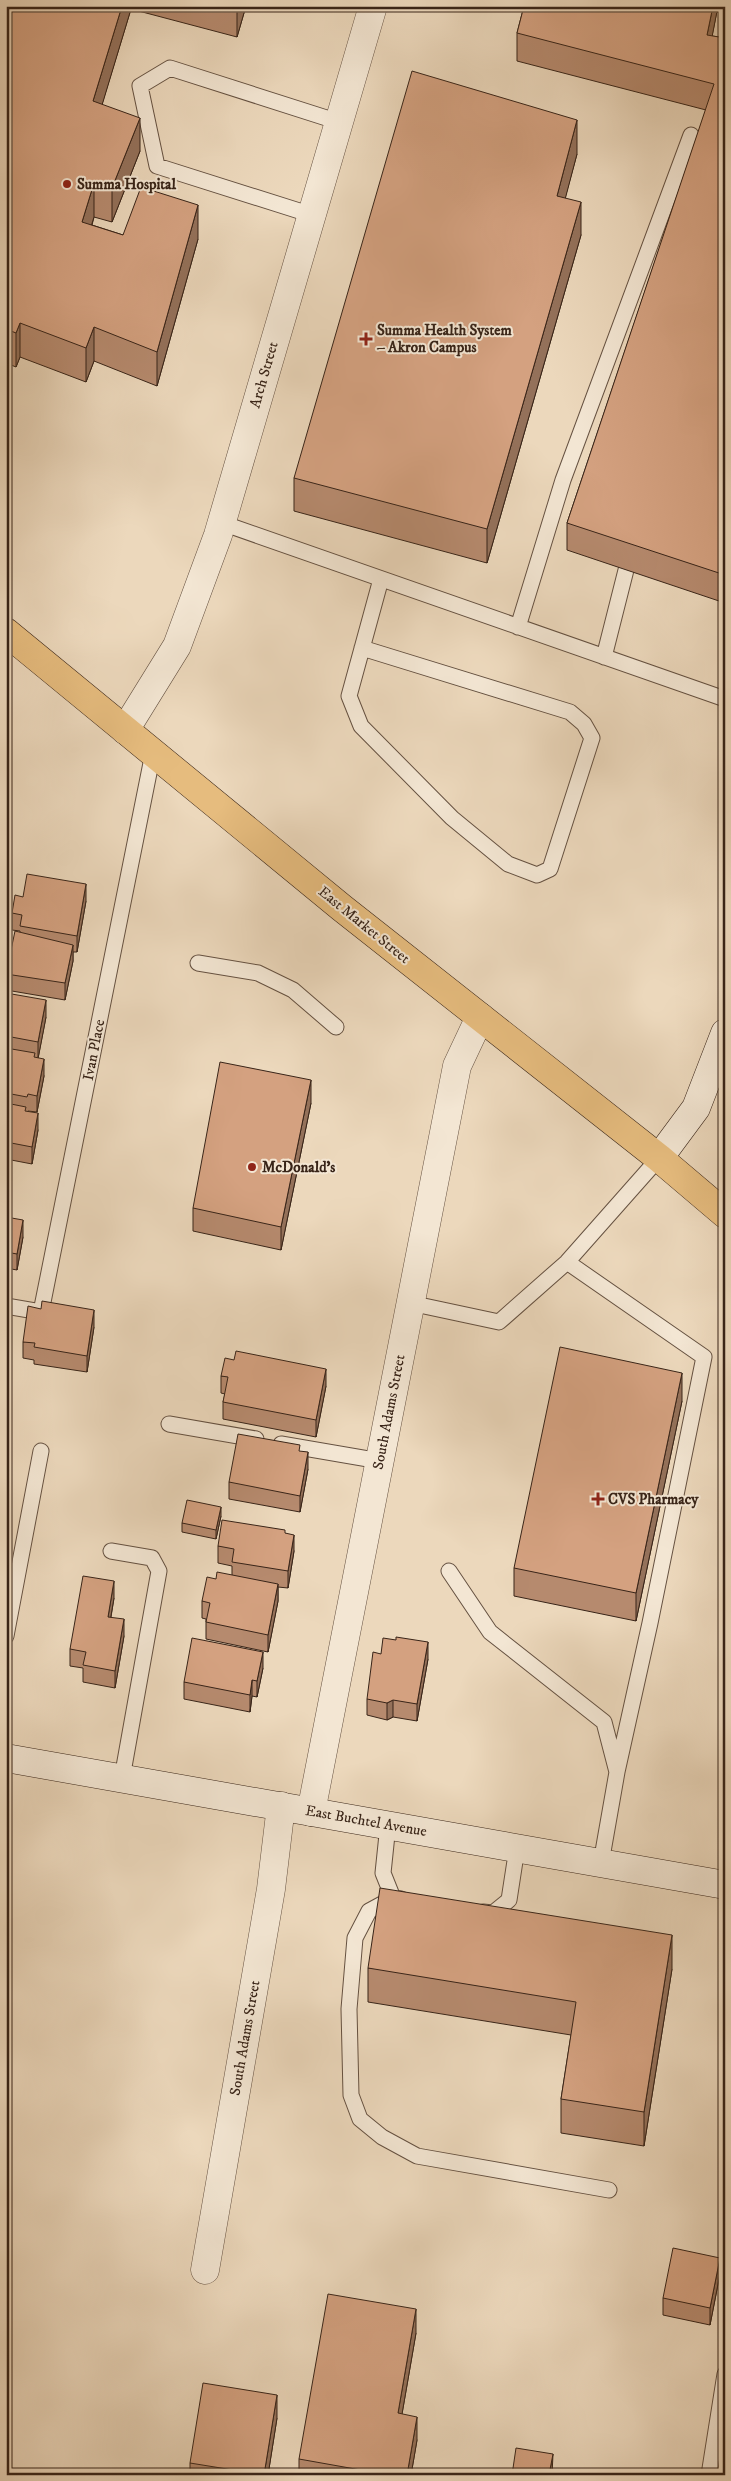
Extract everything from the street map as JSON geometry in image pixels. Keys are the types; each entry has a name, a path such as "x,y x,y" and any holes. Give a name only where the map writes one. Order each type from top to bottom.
{"main road":[{"name":"East Market Street","path":"6,632 480,1017 659,1158 725,1214"}],"street":[{"name":"Arch Street","path":"125,730 176,646 222,523 373,6"},
{"name":"South Adams Street","path":"311,1812 457,1066 480,1017"},
{"path":"659,1158 696,1108 725,1033"},
{"name":"East Buchtel Avenue","path":"6,1758 725,1885"},
{"name":"South Adams Street","path":"205,2270 270,1889 281,1806"}],"lane":[{"path":"312,215 157,166 140,86 170,68 339,122"},
{"path":"518,626 563,480 691,135"},
{"path":"222,523 725,699"},
{"path":"604,657 626,570"},
{"path":"362,648 570,712 584,724 592,738 550,869 537,875 508,864 452,818 361,726 350,696 362,648 381,579"},
{"name":"Ivan Place","path":"6,1306 41,1312 153,753"},
{"path":"198,963 258,973 292,990 336,1027"},
{"path":"410,1303 499,1322 566,1262 659,1158"},
{"path":"566,1262 704,1357 658,1584 617,1772 601,1863"},
{"path":"169,1424 380,1461"},
{"path":"6,1636 41,1451"},
{"path":"111,1552 152,1558 159,1571 122,1778"},
{"path":"449,1572 490,1632 604,1722 617,1772"},
{"path":"388,1825 383,1873 393,1898"},
{"path":"466,1909 493,1913 509,1900 517,1848"},
{"path":"412,1901 393,1898 370,1911 355,1938 349,2009 351,2096 360,2119 382,2137 417,2156 609,2190"},
{"path":"709,2475 725,2374"}],"building":[{"name":"Summa Hospital","path":"6,6 122,6 93,101 140,118 112,188 94,183 82,222 123,235 141,187 198,205 157,352 94,327 86,348 20,323 16,333 6,329"},
{"path":"524,6 713,6 707,35 725,38 725,575 567,523 714,84 517,33"},
{"path":"412,71 577,120 557,196 581,202 487,529 294,478"},
{"path":"27,874 86,884 77,936 20,926 22,915 12,913 15,895 23,897"},
{"path":"15,931 73,945 65,983 6,974"},
{"path":"6,993 46,1000 38,1042 6,1036"},
{"path":"6,1048 35,1053 34,1057 44,1059 37,1096 28,1094 27,1097 6,1093"},
{"name":"McDonald's","path":"220,1062 311,1080 281,1227 193,1208"},
{"path":"6,1103 26,1107 25,1111 38,1113 32,1147 6,1142"},
{"path":"6,1217 23,1220 17,1254 6,1252"},
{"path":"42,1301 94,1310 87,1356 34,1347 35,1343 23,1342 28,1306 41,1309"},
{"name":"CVS Pharmacy","path":"560,1347 682,1373 636,1593 514,1568"},
{"path":"236,1351 326,1369 316,1420 223,1402 228,1377 221,1376 225,1358 234,1360"},
{"path":"238,1434 300,1445 299,1451 308,1452 300,1496 229,1482"},
{"path":"187,1500 221,1507 216,1530 182,1523"},
{"path":"222,1520 285,1530 285,1533 294,1535 288,1571 232,1562 234,1549 218,1546"},
{"path":"217,1572 278,1584 268,1635 206,1622 210,1603 202,1601 207,1577 216,1579"},
{"path":"83,1576 114,1581 108,1617 124,1619 115,1671 83,1665 86,1652 70,1649"},
{"path":"396,1637 428,1642 417,1704 393,1700 387,1703 367,1699 373,1652 381,1654 383,1638 396,1640"},
{"path":"192,1638 263,1652 257,1681 252,1680 250,1695 184,1682"},
{"path":"380,1888 672,1935 644,2112 561,2099 576,2002 368,1968"},
{"path":"673,2248 720,2258 710,2308 663,2298"},
{"path":"328,2294 416,2309 398,2413 417,2417 407,2475 389,2475 299,2459"},
{"path":"203,2383 277,2395 264,2475 190,2463"},
{"path":"516,2448 553,2454 549,2475 512,2475"}],"place":[{"name":"Summa Hospital","path":"67,184"},
{"name":"Summa Health System – Akron Campus","path":"366,339"},
{"name":"McDonald's","path":"252,1167"},
{"name":"CVS Pharmacy","path":"598,1499"}]}
